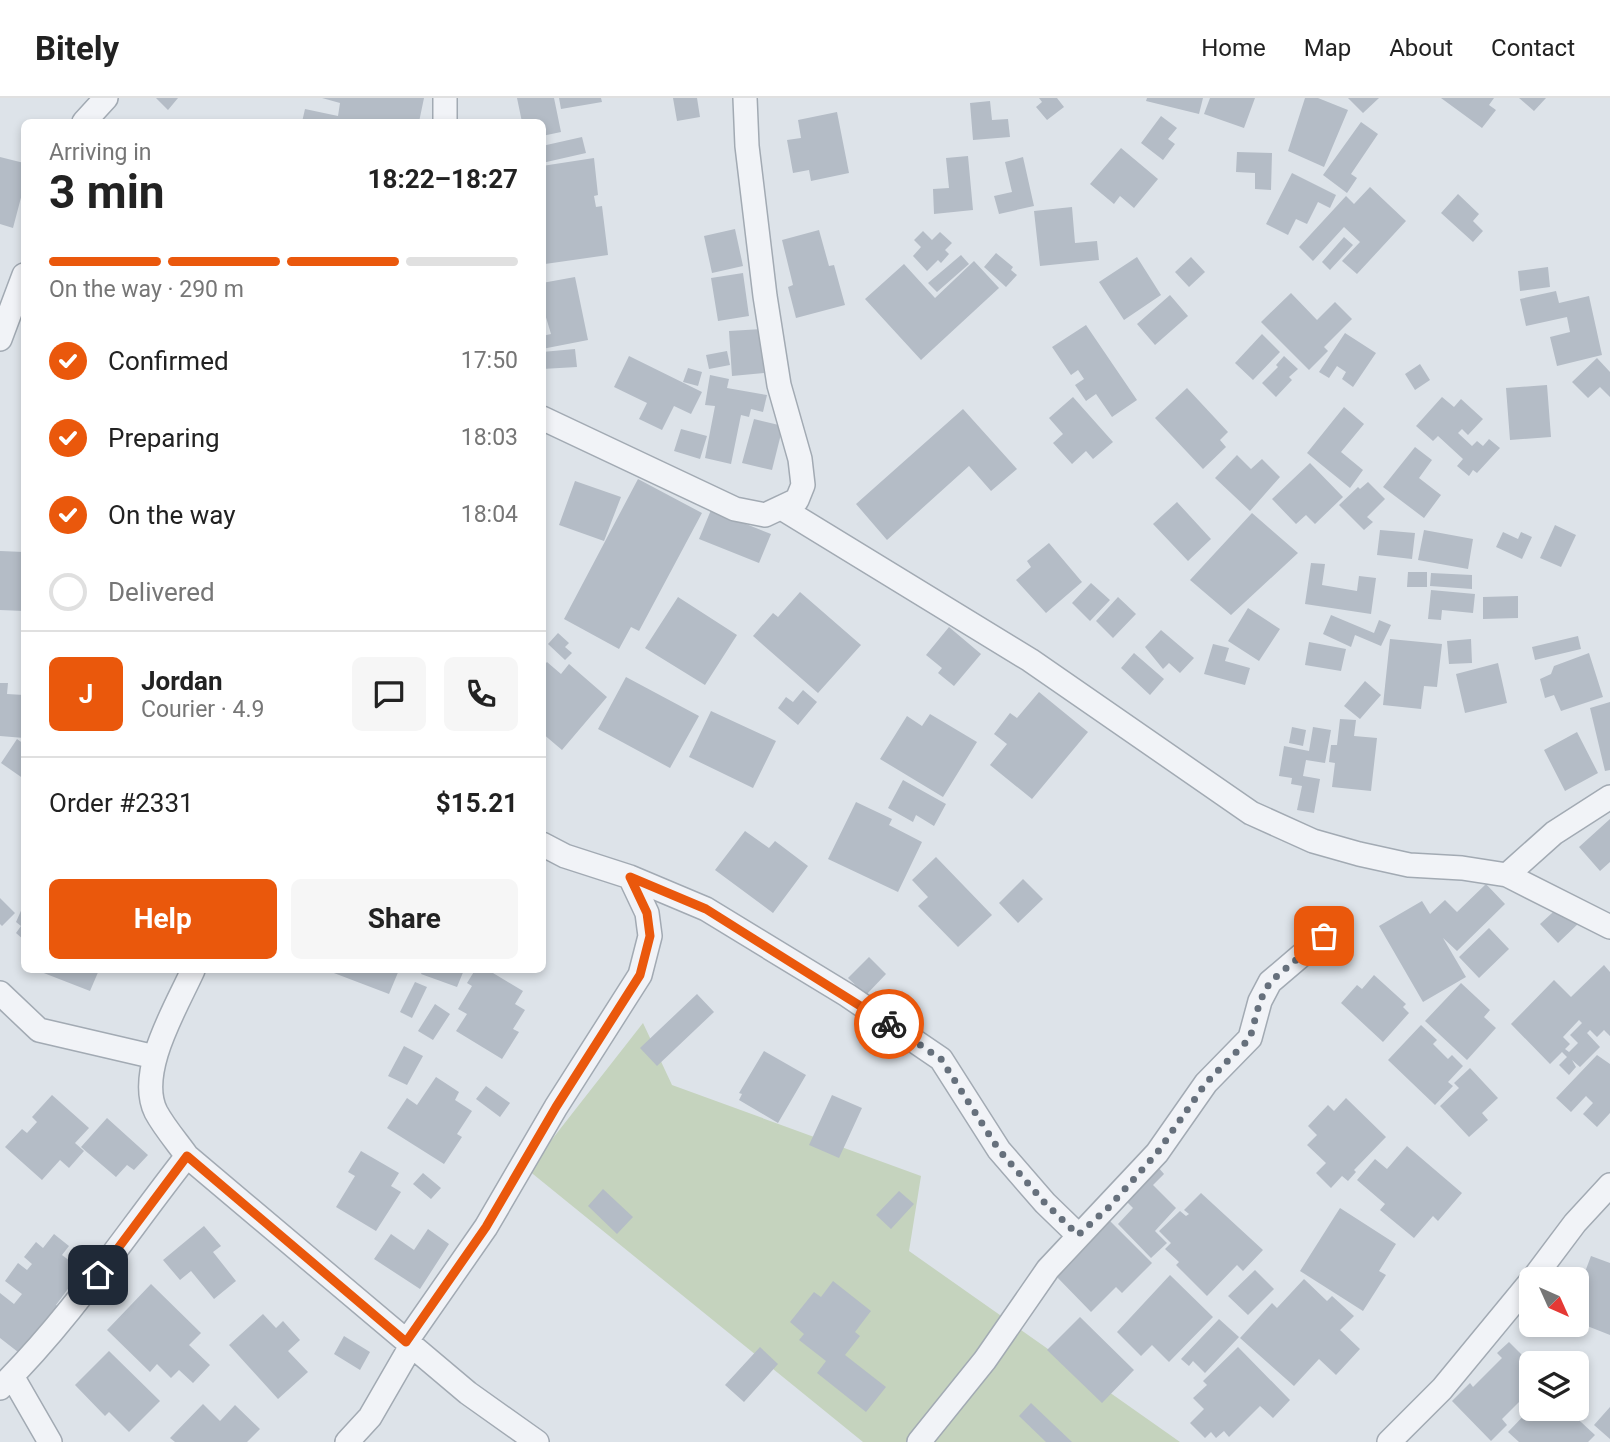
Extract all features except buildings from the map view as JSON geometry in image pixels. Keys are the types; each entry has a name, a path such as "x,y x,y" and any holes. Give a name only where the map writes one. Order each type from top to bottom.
{"street":[{"path":"87,119 106,98"},
{"path":"445,98 445,119"},
{"path":"546,420 735,509 765,515 783,509 797,500 803,485 800,459 779,385 765,296 747,146 745,98"},
{"path":"0,339 21,283"},
{"path":"783,509 1030,660 1251,813 1313,841 1359,854 1409,865 1462,868 1507,875 1610,927"},
{"path":"1507,875 1554,833 1610,797"},
{"path":"546,846 565,856 630,877 706,909 847,995 941,1059 999,1150 1045,1203 1078,1235"},
{"path":"347,1442 370,1417 409,1344 486,1227 556,1107 640,975 650,936 647,913 630,877"},
{"path":"919,1442 985,1360 1039,1280 1157,1153 1206,1083 1250,1038 1260,1001 1270,982 1324,936"},
{"path":"192,973 155,1057 150,1081 155,1111 187,1156 468,1393 537,1442"},
{"path":"0,993 38,1030 155,1057"},
{"path":"50,1442 6,1382 83,1297 113,1252 187,1156"},
{"path":"1542,1267 1575,1223 1610,1185"},
{"path":"1389,1442 1442,1389 1519,1296"}],"green space":[{"path":"643,1023 672,1085 921,1176 909,1251 1180,1442 863,1442 528,1170"}],"way so far":[{"path":"889,1024 941,1059 999,1150 1045,1203 1078,1235 1108,1208 1157,1153 1206,1083 1250,1038 1256,1024 1260,1001 1270,982 1324,936"}],"route":[{"path":"98,1275 187,1156 406,1342 425,1317 456,1265 486,1227 556,1107 640,975 650,936 647,913 630,877 706,909 847,995 889,1024"}]}
